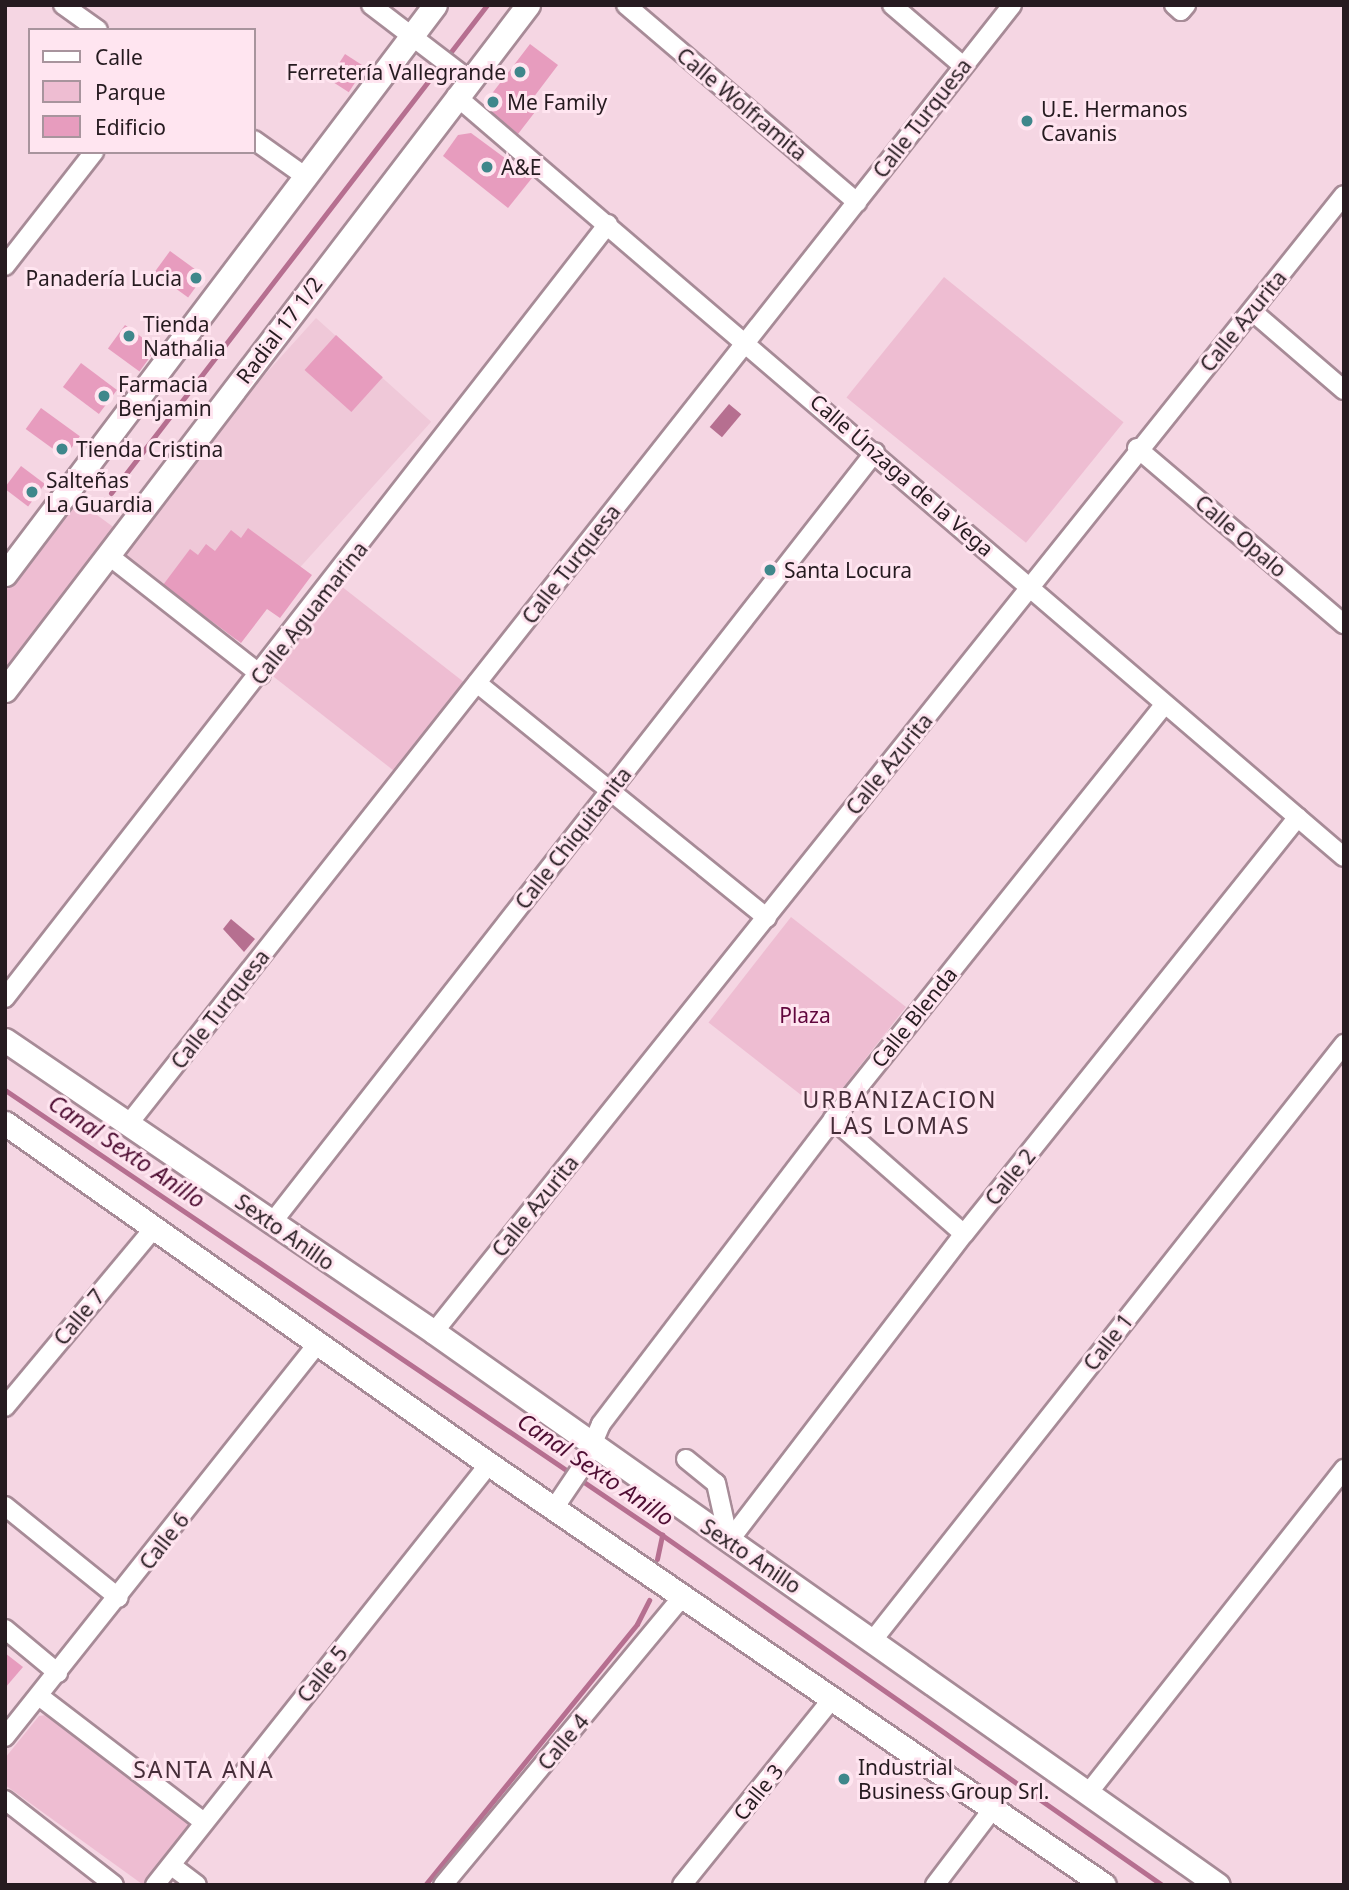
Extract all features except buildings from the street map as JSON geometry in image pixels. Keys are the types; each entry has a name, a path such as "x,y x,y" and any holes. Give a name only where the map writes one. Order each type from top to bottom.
{"main road":[{"path":"5,574 306,177 418,38 435,5"},
{"name":"Radial 17 1/2","path":"5,690 462,83 528,5"},
{"name":"Sexto Anillo","path":"5,1040 130,1122 271,1224 434,1332 587,1456 729,1541 1218,1885"},
{"path":"5,1123 489,1464 560,1500 682,1597 995,1806 1104,1885"}],"street":[{"path":"63,5 94,28"},
{"name":"Calle Únzaga de la Vega","path":"371,5 418,38 608,224 748,341 1164,705 1344,857"},
{"name":"Calle Wolframita","path":"626,5 858,202"},
{"path":"892,5 962,65"},
{"name":"Calle Turquesa","path":"130,1122 1012,5"},
{"path":"1174,5 1181,11 1186,5"},
{"path":"256,141 306,177"},
{"path":"5,266 92,154"},
{"name":"Calle Azurita","path":"434,1332 1031,587 1138,448 1344,195"},
{"name":"Calle Aguamarina","path":"5,998 261,675 608,224"},
{"path":"1252,311 1344,390"},
{"name":"Calle Opalo","path":"1138,448 1344,624"},
{"name":"Calle Chiquitanita","path":"271,1224 875,452"},
{"path":"108,555 261,675"},
{"path":"477,683 767,918"},
{"name":"Calle Blenda","path":"560,1500 587,1456 600,1424 833,1119 1164,705"},
{"name":"Calle 2","path":"729,1541 964,1234 1298,817"},
{"name":"Calle 1","path":"873,1640 1344,1044"},
{"path":"833,1119 964,1234"},
{"name":"Calle 7","path":"5,1407 154,1228"},
{"name":"Calle 6","path":"5,1737 319,1342"},
{"path":"686,1459 716,1483 729,1541"},
{"name":"Calle 5","path":"156,1885 489,1464"},
{"path":"1089,1792 1344,1469"},
{"path":"5,1506 118,1598"},
{"name":"Calle 4","path":"443,1885 682,1597"},
{"path":"5,1629 58,1673"},
{"path":"39,1696 204,1822"},
{"name":"Calle 3","path":"682,1885 833,1698"},
{"path":"5,1800 114,1885"},
{"path":"935,1885 995,1806"},
{"path":"172,1866 197,1885"}],"shaded area":[{"path":"316,318 431,422 228,647 113,543"},
{"path":"729,404 741,414 722,437 710,427"},
{"path":"231,919 255,939 244,952 223,929"}],"green space":[{"path":"944,277 1124,422 1026,543 846,397"},
{"path":"74,498 116,529 7,670 5,588"},
{"path":"341,586 465,683 395,772 271,675"},
{"name":"Plaza","path":"791,917 906,1007 824,1112 709,1023"},
{"path":"46,1715 191,1818 193,1827 154,1881 142,1884 5,1785 5,1758 39,1716"}],"waterway":[{"path":"111,493 487,5"},
{"name":"Canal Sexto Anillo","path":"5,1090 662,1535 1162,1885"},
{"path":"657,1559 662,1535"},
{"path":"425,1885 637,1624 649,1600"}],"place":[{"name":"Ferretería Vallegrande","path":"520,72"},
{"name":"Me Family","path":"493,102"},
{"name":"U.E. Hermanos Cavanis","path":"1027,121"},
{"name":"A&E","path":"487,167"},
{"name":"Panadería Lucia","path":"196,278"},
{"name":"Tienda Nathalia","path":"129,336"},
{"name":"Farmacia Benjamin","path":"104,396"},
{"name":"Tienda Cristina","path":"62,449"},
{"name":"Salteñas La Guardia","path":"32,492"},
{"name":"Santa Locura","path":"770,570"},
{"name":"Industrial Business Group Srl.","path":"844,1779"}],"district":[{"name":"URBANIZACION LAS LOMAS","path":"900,1112"},
{"name":"SANTA ANA","path":"204,1769"}]}
